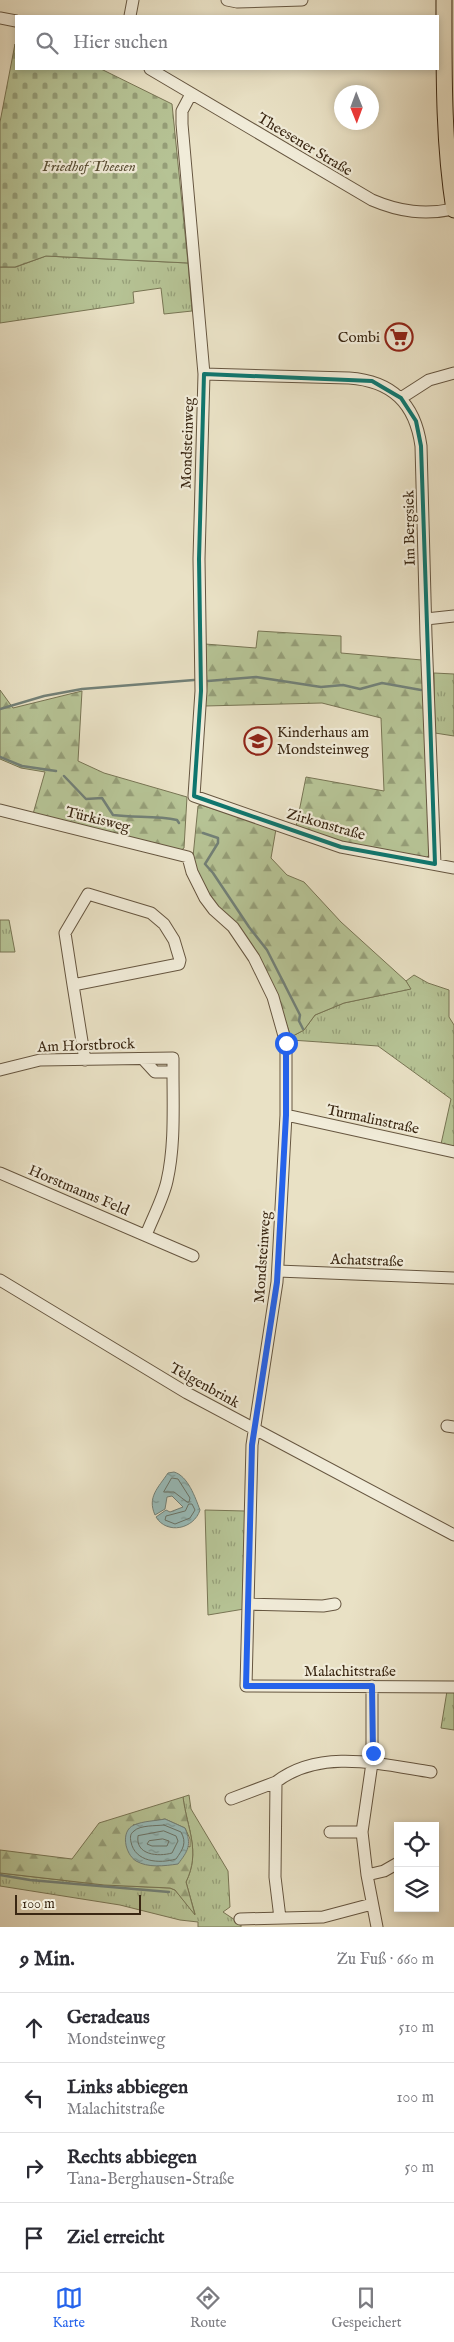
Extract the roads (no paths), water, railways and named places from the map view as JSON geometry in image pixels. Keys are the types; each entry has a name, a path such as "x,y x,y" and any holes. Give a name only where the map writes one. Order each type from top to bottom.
{"main road":[{"path":"444,0 444,106 454,209"}],"street":[{"path":"130,15 133,0"},
{"path":"227,0 237,2 302,0"},
{"path":"0,18 15,21"},
{"name":"Theesener Straße","path":"152,70 361,194 383,204 409,212 426,213 454,209"},
{"name":"Mondsteinweg","path":"191,94 182,111 182,124 204,374 199,559 201,691 194,796"},
{"path":"400,398 429,380 454,373"},
{"name":"Im Bergsiek","path":"204,374 362,379 384,386 400,398 416,420 421,446 436,864"},
{"path":"426,619 454,616"},
{"name":"Zirkonstraße","path":"194,796 341,847 454,868"},
{"name":"Türkisweg","path":"0,810 188,857"},
{"name":"Mondsteinweg","path":"188,857 192,872 205,898 214,910 233,927 250,952 273,997 286,1038 286,1115 278,1271 252,1445 246,1686"},
{"path":"72,984 177,965 180,960 174,940 164,924 151,913 88,894 84,896 65,933 65,944 84,1060"},
{"name":"Am Horstbrock","path":"0,1068 31,1061 143,1059 155,1072 173,1072 173,1122 169,1168 165,1189 146,1235"},
{"name":"Turmalinstraße","path":"286,1115 454,1152"},
{"name":"Horstmanns Feld","path":"0,1173 193,1256"},
{"name":"Achatstraße","path":"278,1271 454,1278"},
{"name":"Telgenbrink","path":"0,1280 187,1393 454,1534"},
{"path":"248,1604 323,1606 335,1604"},
{"name":"Malachitstraße","path":"246,1686 454,1688"},
{"path":"372,1686 372,1763 362,1832 367,1875 377,1927"},
{"path":"231,1799 276,1782 292,1770 308,1765 336,1762 372,1763 431,1772"},
{"path":"276,1782 275,1877 280,1918"},
{"path":"330,1832 362,1832"},
{"path":"367,1875 384,1871 394,1865"},
{"path":"240,1919 324,1917 372,1904"}],"water":[{"path":"174,1472 187,1482 200,1510 192,1522 173,1528 161,1523 156,1517 166,1510 170,1512 183,1507 172,1496 167,1497 165,1509 155,1515 152,1503 155,1493 168,1473"},
{"path":"165,1819 185,1828 187,1834 188,1848 178,1864 151,1866 132,1858 126,1843 127,1832 130,1828 141,1823"}],"waterway":[{"path":"208,681 256,677 321,687 343,685 360,689 382,683 421,690"},
{"path":"0,709 44,696 82,689 194,680"},
{"path":"0,757 22,766 56,771"},
{"path":"64,776 86,799 102,798 113,815 169,818 177,820 179,823"},
{"path":"203,833 218,838 218,843 205,864 267,950 300,1015 299,1021 303,1029"},
{"path":"0,1875 30,1880 169,1892"}],"place":[{"name":"Combi","path":"399,337"},
{"name":"Kinderhaus am Mondsteinweg","path":"258,741"}],"park label":[{"name":"Friedhof Theesen","path":"89,166"}]}
